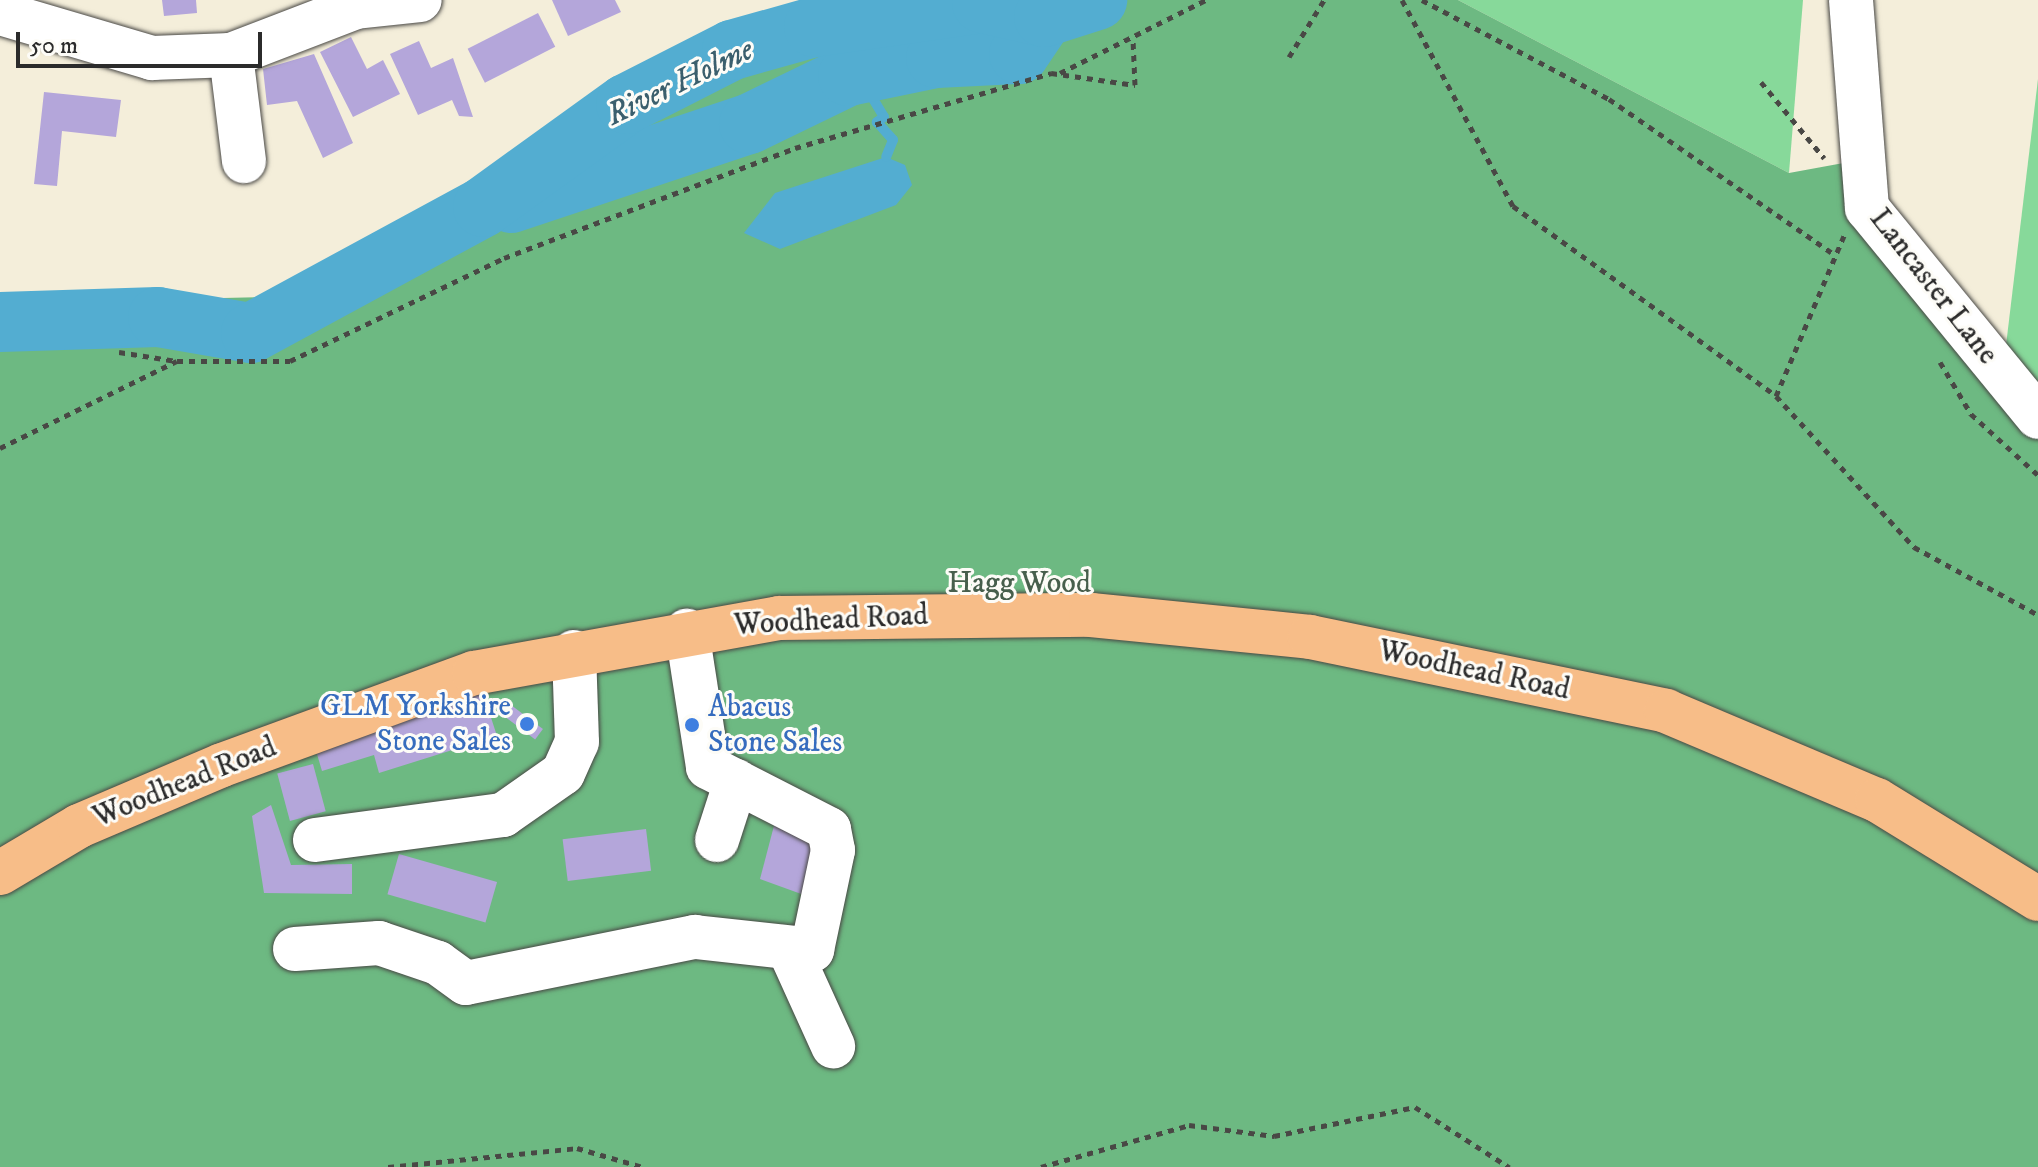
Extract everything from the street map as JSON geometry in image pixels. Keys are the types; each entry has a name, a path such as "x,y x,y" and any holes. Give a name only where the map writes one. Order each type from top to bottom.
{"main road":[{"name":"Woodhead Road","path":"0,873 79,826 222,765 474,673 687,631 779,618 1091,615 1310,637 1666,711 1877,800 2038,899"}],"street":[{"path":"0,13 152,58 231,55 281,15 420,0"},
{"name":"Lancaster Lane","path":"1851,0 1867,208 2038,417"},
{"path":"231,55 244,161"},
{"path":"295,949 379,943 438,963 466,983 695,937 812,950 833,850 829,829 708,767 687,631"},
{"path":"315,840 503,815 563,773 577,742 574,652"},
{"path":"717,840 736,781"},
{"path":"789,949 833,1046"}],"path":[{"path":"119,352 177,361 290,361 504,258 865,127 1057,74 1133,40 1206,0"},
{"path":"1289,57 1324,0"},
{"path":"1402,0 1513,206 1776,396 1914,547 2038,615"},
{"path":"1422,0 1609,99 1831,252 1776,396"},
{"path":"1057,74 1135,85 1133,40"},
{"path":"1761,82 1830,165"},
{"path":"0,448 177,361"},
{"path":"1041,1167 1189,1125 1274,1136 1415,1107 1509,1167"},
{"path":"388,1167 577,1148 643,1167"}],"green space":[{"name":"Hagg Wood","path":"819,0 1458,0 1789,173 1849,162 2038,398 2038,1167 0,1167 0,303 263,297 721,40"},
{"path":"1458,0 1803,0 1789,173"},
{"path":"2038,79 2038,398 2004,362"}],"water":[{"path":"886,157 905,165 912,185 896,205 780,249 744,233 775,193"}],"building":[{"path":"162,0 196,0 197,13 164,16"},
{"path":"552,0 615,0 621,12 568,36"},
{"path":"538,13 555,47 485,83 468,49"},
{"path":"351,37 367,69 383,60 400,94 353,117 320,52"},
{"path":"419,41 431,68 453,58 473,117 459,116 452,100 418,115 390,54"},
{"path":"314,54 353,143 323,158 297,101 267,105 263,69"},
{"path":"44,92 121,100 116,137 62,131 57,186 34,184"},
{"path":"483,693 497,736 379,773 374,755 322,771 314,744"},
{"path":"507,702 543,729 535,739 499,712"},
{"path":"313,764 326,811 290,821 277,774"},
{"path":"271,805 291,865 352,864 352,894 264,893 252,816"},
{"path":"776,818 819,838 804,895 760,879"},
{"path":"646,829 651,871 568,881 563,839"},
{"path":"399,854 497,882 485,922 387,894"}],"waterway":[{"name":"River Holme","path":"0,322 158,317 251,333 483,207 626,104 732,50 814,27 982,3 1044,17 1097,0"},
{"name":"River Holme","path":"511,203 749,124 848,76 936,58 1019,54 1044,17"},
{"path":"858,74 884,117 877,122 893,140 886,157"}],"place":[{"name":"GLM Yorkshire Stone Sales","path":"527,724"},
{"name":"Abacus Stone Sales","path":"692,725"}]}
